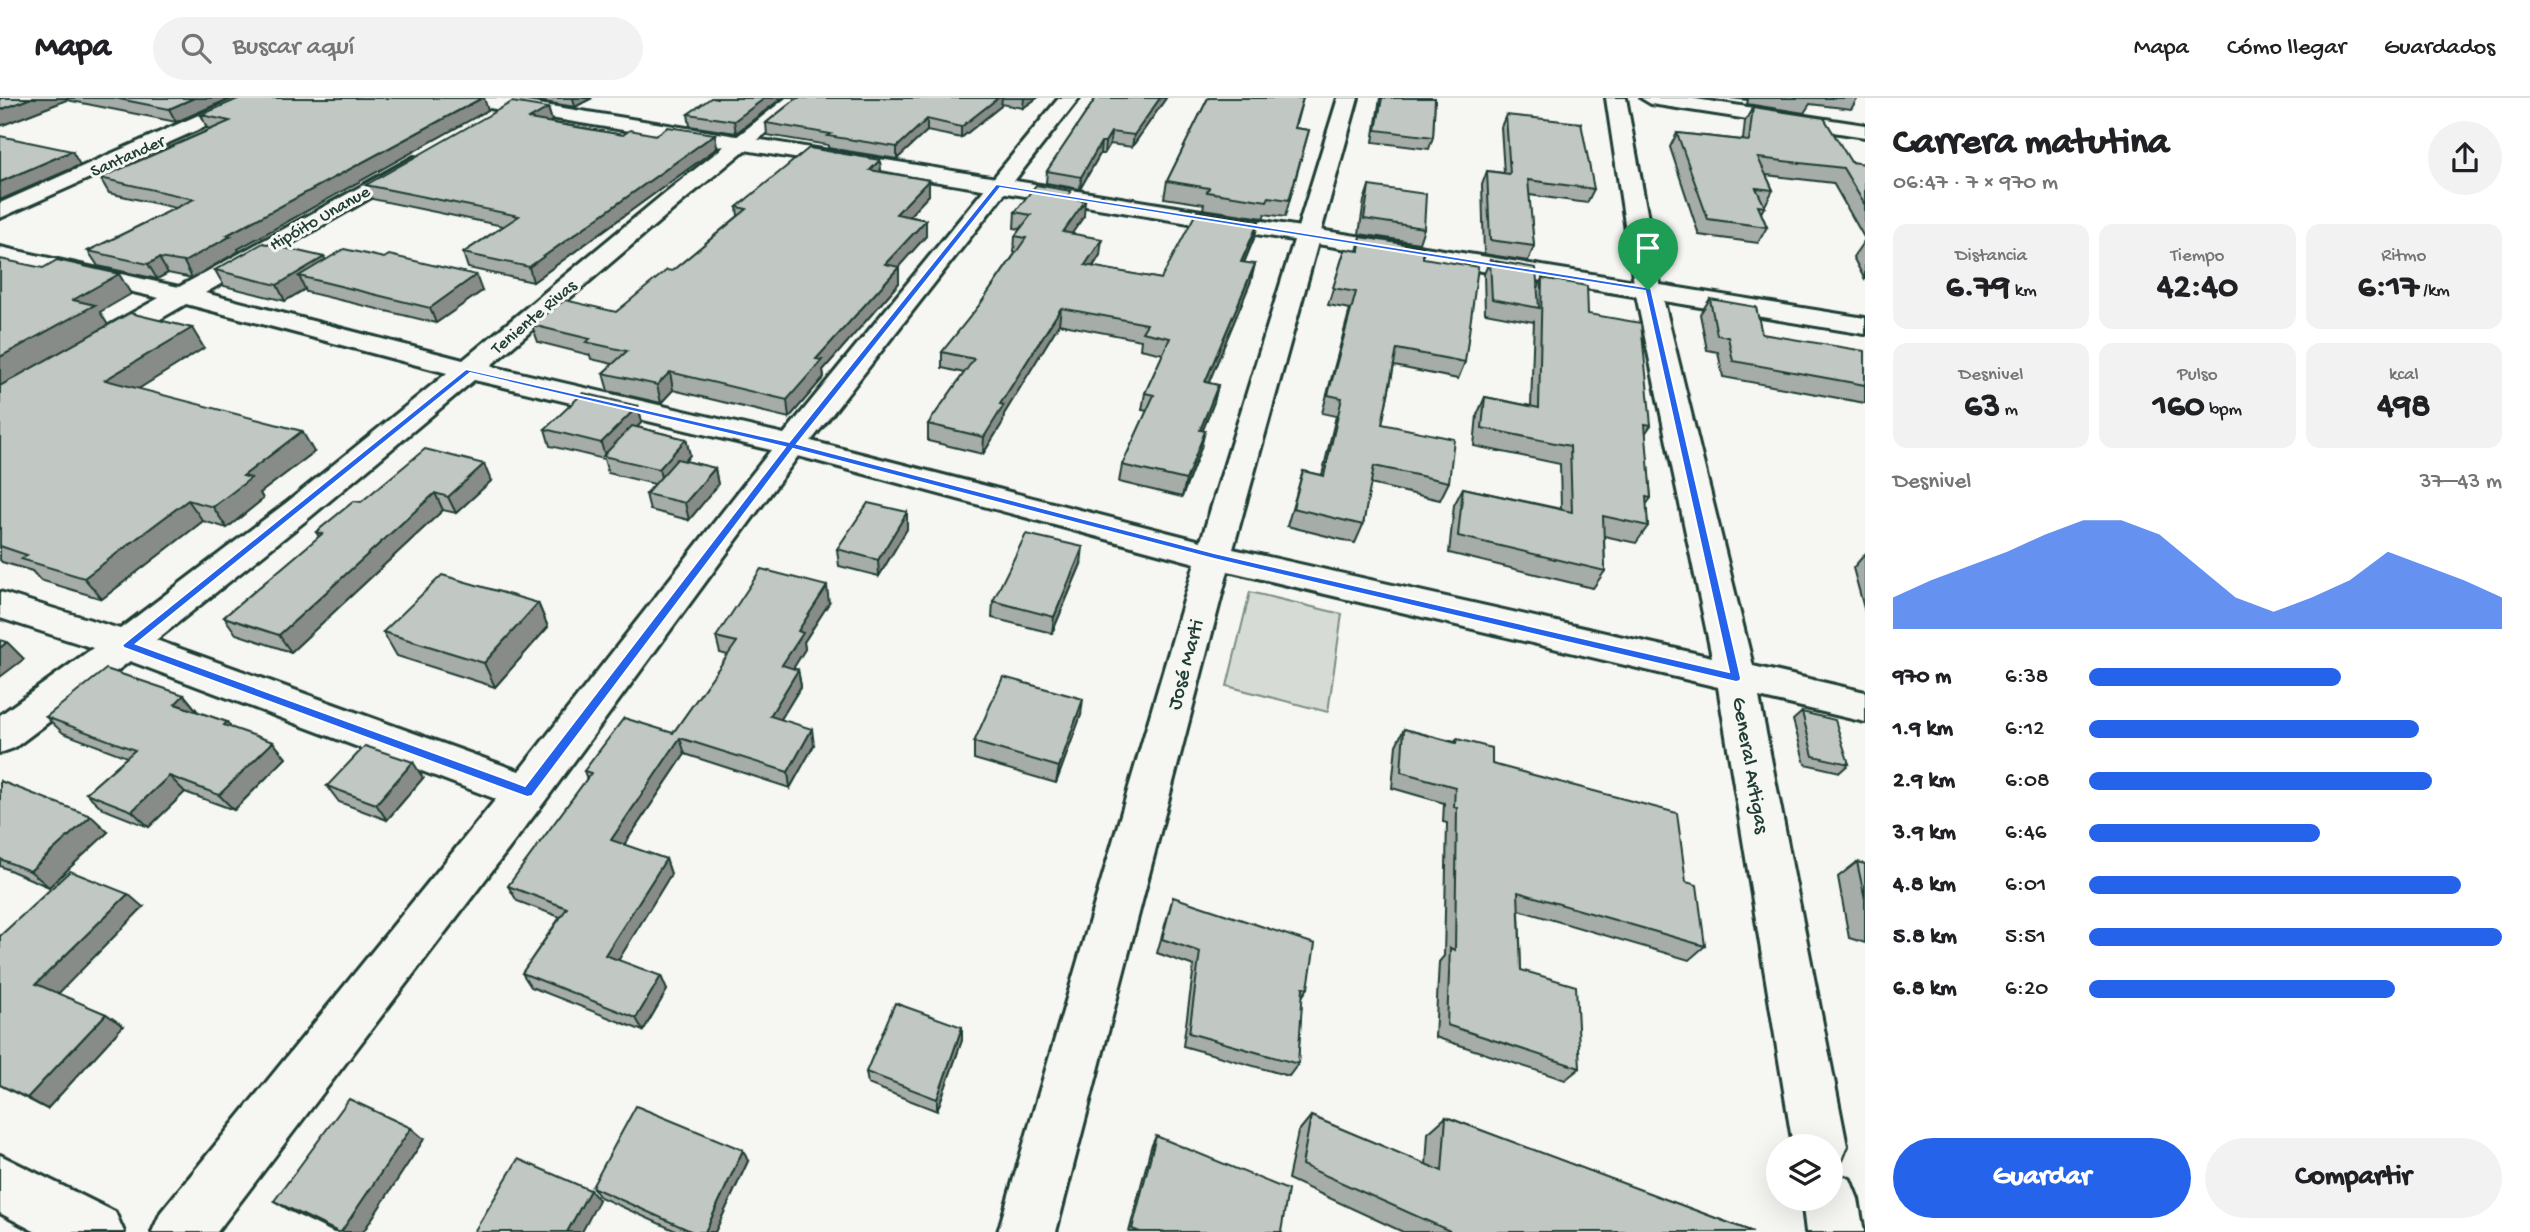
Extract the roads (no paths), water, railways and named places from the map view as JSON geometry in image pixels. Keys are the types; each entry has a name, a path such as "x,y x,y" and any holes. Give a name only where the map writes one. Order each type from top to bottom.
{"street":[{"name":"Santander","path":"0,211 253,98"},
{"path":"466,98 522,102 740,143 1865,326"},
{"name":"Teniente Rivas","path":"0,737 128,645 469,370 740,143 798,98"},
{"path":"181,1232 527,792 791,445 1069,98"},
{"name":"José Marti","path":"1027,1232 1214,556 1348,98"},
{"name":"General Artigas","path":"1616,98 1648,290 1736,678 1818,1134"},
{"path":"1651,98 1865,131"},
{"path":"480,126 522,102"},
{"name":"Hipóito Unanue","path":"80,354 432,153"},
{"path":"0,254 182,295 469,370 791,445 1214,556 1865,708"},
{"path":"0,605 128,645 527,792"},
{"path":"0,1183 95,1232"},
{"path":"1832,1211 1836,1232"}]}
